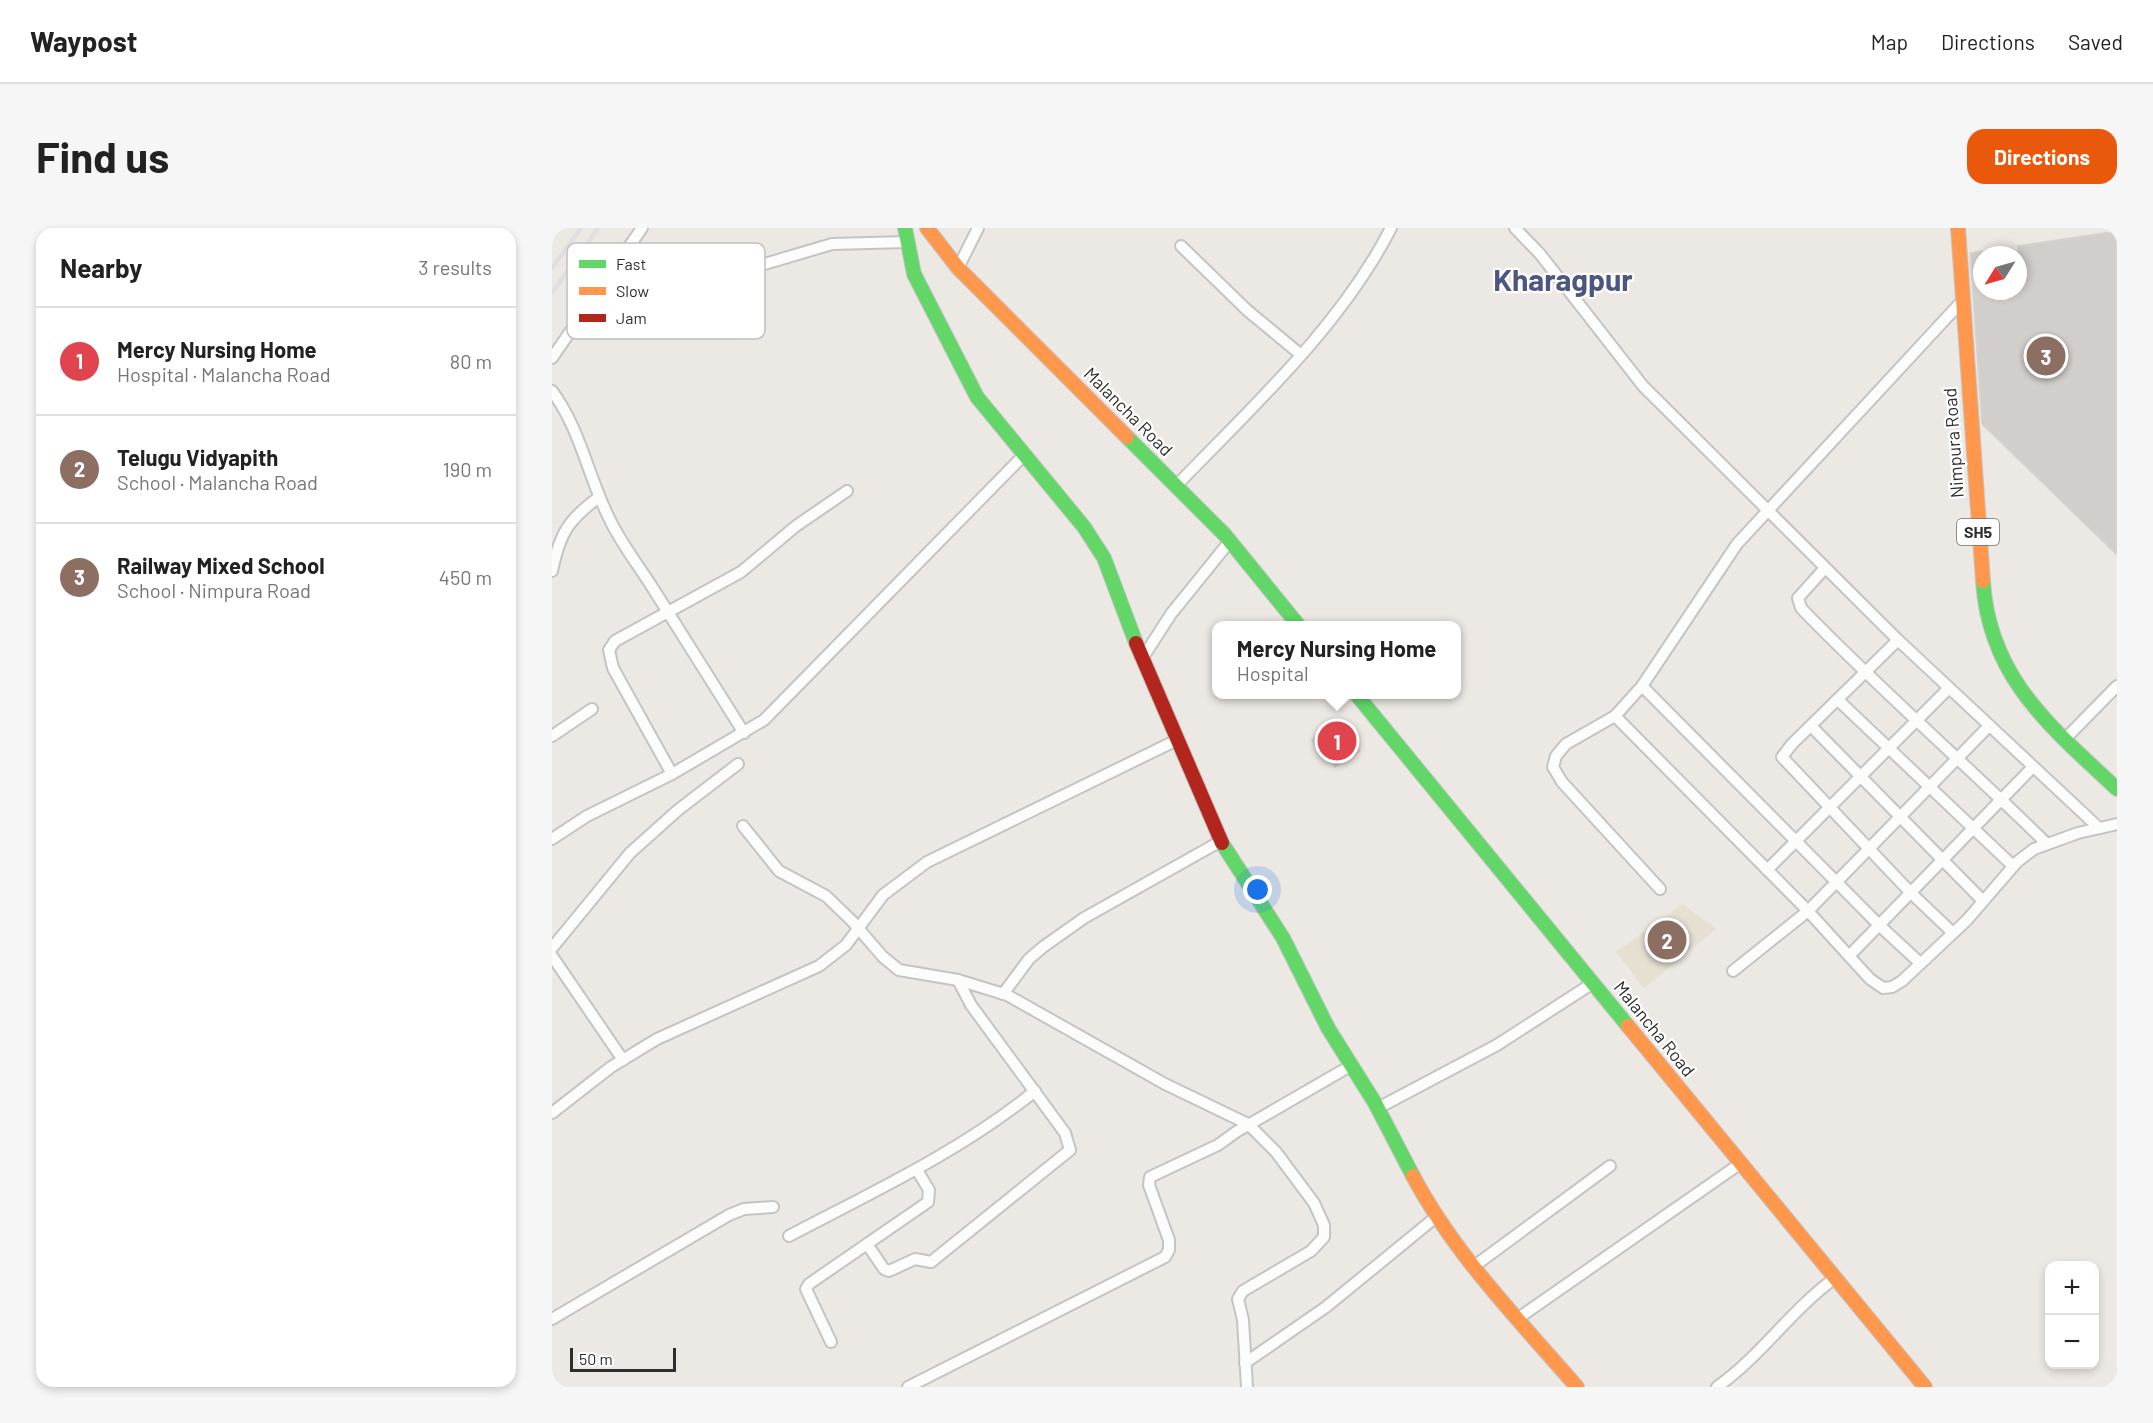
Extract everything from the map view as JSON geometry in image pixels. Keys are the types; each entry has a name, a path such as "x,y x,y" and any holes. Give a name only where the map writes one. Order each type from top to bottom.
{"street":[{"path":"632,243 642,228"},
{"path":"905,228 914,274 977,397 1084,527 1099,551 1176,740 1221,841 1283,938 1328,1028 1378,1108 1436,1217 1473,1267 1577,1387"},
{"name":"Malancha Road","path":"927,228 958,268 1230,541 1295,621"},
{"path":"958,268 978,228"},
{"path":"1176,486 1300,354 1353,293 1391,228"},
{"path":"1515,228 1540,254 1643,386 1898,640 2032,768 2099,828"},
{"name":"Nimpura Road","path":"1958,228 1984,600 1995,645 2007,667 2040,713 2117,789"},
{"path":"765,264 832,244 908,242"},
{"path":"1181,246 1248,311 1300,354"},
{"path":"1660,889 1555,773 1553,766 1556,756 1566,744 1615,716 1642,686 1737,544 1963,300"},
{"path":"552,358 567,336"},
{"path":"552,391 566,410 576,431 599,496 633,561 744,733"},
{"path":"552,839 587,816 672,774 764,720 1024,455"},
{"path":"672,774 609,659 609,650 615,641 741,572 796,526 847,490"},
{"path":"552,571 562,533 570,520 599,496"},
{"path":"1143,659 1171,614 1230,541"},
{"path":"1825,568 1800,594 1798,603 1865,675 1959,758 2047,844"},
{"path":"1898,640 1782,757 1868,849 1953,933"},
{"path":"1642,686 1878,925 1920,963"},
{"path":"2066,739 2117,686"},
{"path":"1767,870 1948,688"},
{"name":"Malancha Road","path":"1360,699 1925,1387"},
{"path":"1838,700 2013,867"},
{"path":"552,736 592,709"},
{"path":"1615,716 1808,910 1870,979 1883,988 1892,987 1902,981 1953,933 2013,867 2034,849 2117,824"},
{"path":"1811,726 1983,901"},
{"path":"1733,971 1808,910 1989,726"},
{"path":"552,1113 623,1060 657,1039 703,1016 819,966 841,949 859,929 883,895 927,862 1176,740"},
{"path":"552,948 630,853 678,810 738,764"},
{"path":"1849,956 2032,768"},
{"path":"743,826 779,871 826,896 883,957 899,970 958,980 1003,994 1165,1084 1248,1125 1276,1152 1314,1203 1324,1225 1324,1237 1311,1251 1243,1291 1238,1307 1243,1320 1246,1387"},
{"path":"1003,994 1029,958 1076,924 1221,841"},
{"path":"552,956 623,1060"},
{"path":"867,1244 884,1269 889,1271 915,1259 931,1262 1070,1150 1070,1142 971,1005 958,980"},
{"path":"1378,1108 1497,1046 1593,983"},
{"path":"911,1386 1165,1257 1170,1250 1169,1240 1149,1185 1150,1177 1218,1145 1352,1065"},
{"path":"789,1236 917,1170 1014,1108 1035,1091"},
{"path":"1517,1319 1741,1163"},
{"path":"1473,1267 1610,1166"},
{"path":"831,1342 806,1289 808,1284 928,1202 929,1190 917,1170"},
{"path":"552,1319 729,1215 744,1209 772,1207"},
{"path":"1245,1363 1326,1307 1436,1217"},
{"path":"1717,1387 1751,1358 1792,1314 1835,1278"}],"shaded area":[{"path":"1683,904 1716,929 1644,988 1616,952"}],"building":[{"path":"2117,231 2117,555 1982,424 1973,300 2027,300 2027,246 2018,246"},
{"path":"1973,252 1973,296 1970,253"},
{"path":"1338,722 1360,751 1335,767 1324,751 1321,754 1312,740"}],"railway":[{"path":"570,243 581,228"},
{"path":"587,243 598,228"},
{"path":"552,268 567,247"},
{"path":"552,293 567,272"}],"traffic: fast":[{"path":"905,228 914,274 977,397 1084,527 1104,558 1136,643"},
{"path":"1127,437 1225,535 1295,621"},
{"path":"1983,581 1988,615 1997,646 2011,673 2047,722 2117,789"},
{"path":"1360,699 1628,1026"},
{"path":"1222,843 1283,938 1328,1028 1375,1103 1413,1176"}],"traffic: slow":[{"path":"927,228 958,268 1127,437"},
{"path":"1958,228 1983,581"},
{"path":"1628,1026 1925,1387"},
{"path":"1413,1176 1448,1233 1468,1260 1577,1387"}],"traffic: jam":[{"path":"1136,643 1222,843"}],"place":[{"name":"Railway Mixed School","path":"2046,356"},
{"name":"Mercy Nursing Home","path":"1337,741"},
{"name":"Telugu Vidyapith","path":"1667,940"}],"district":[{"name":"Kharagpur","path":"1563,281"}]}
